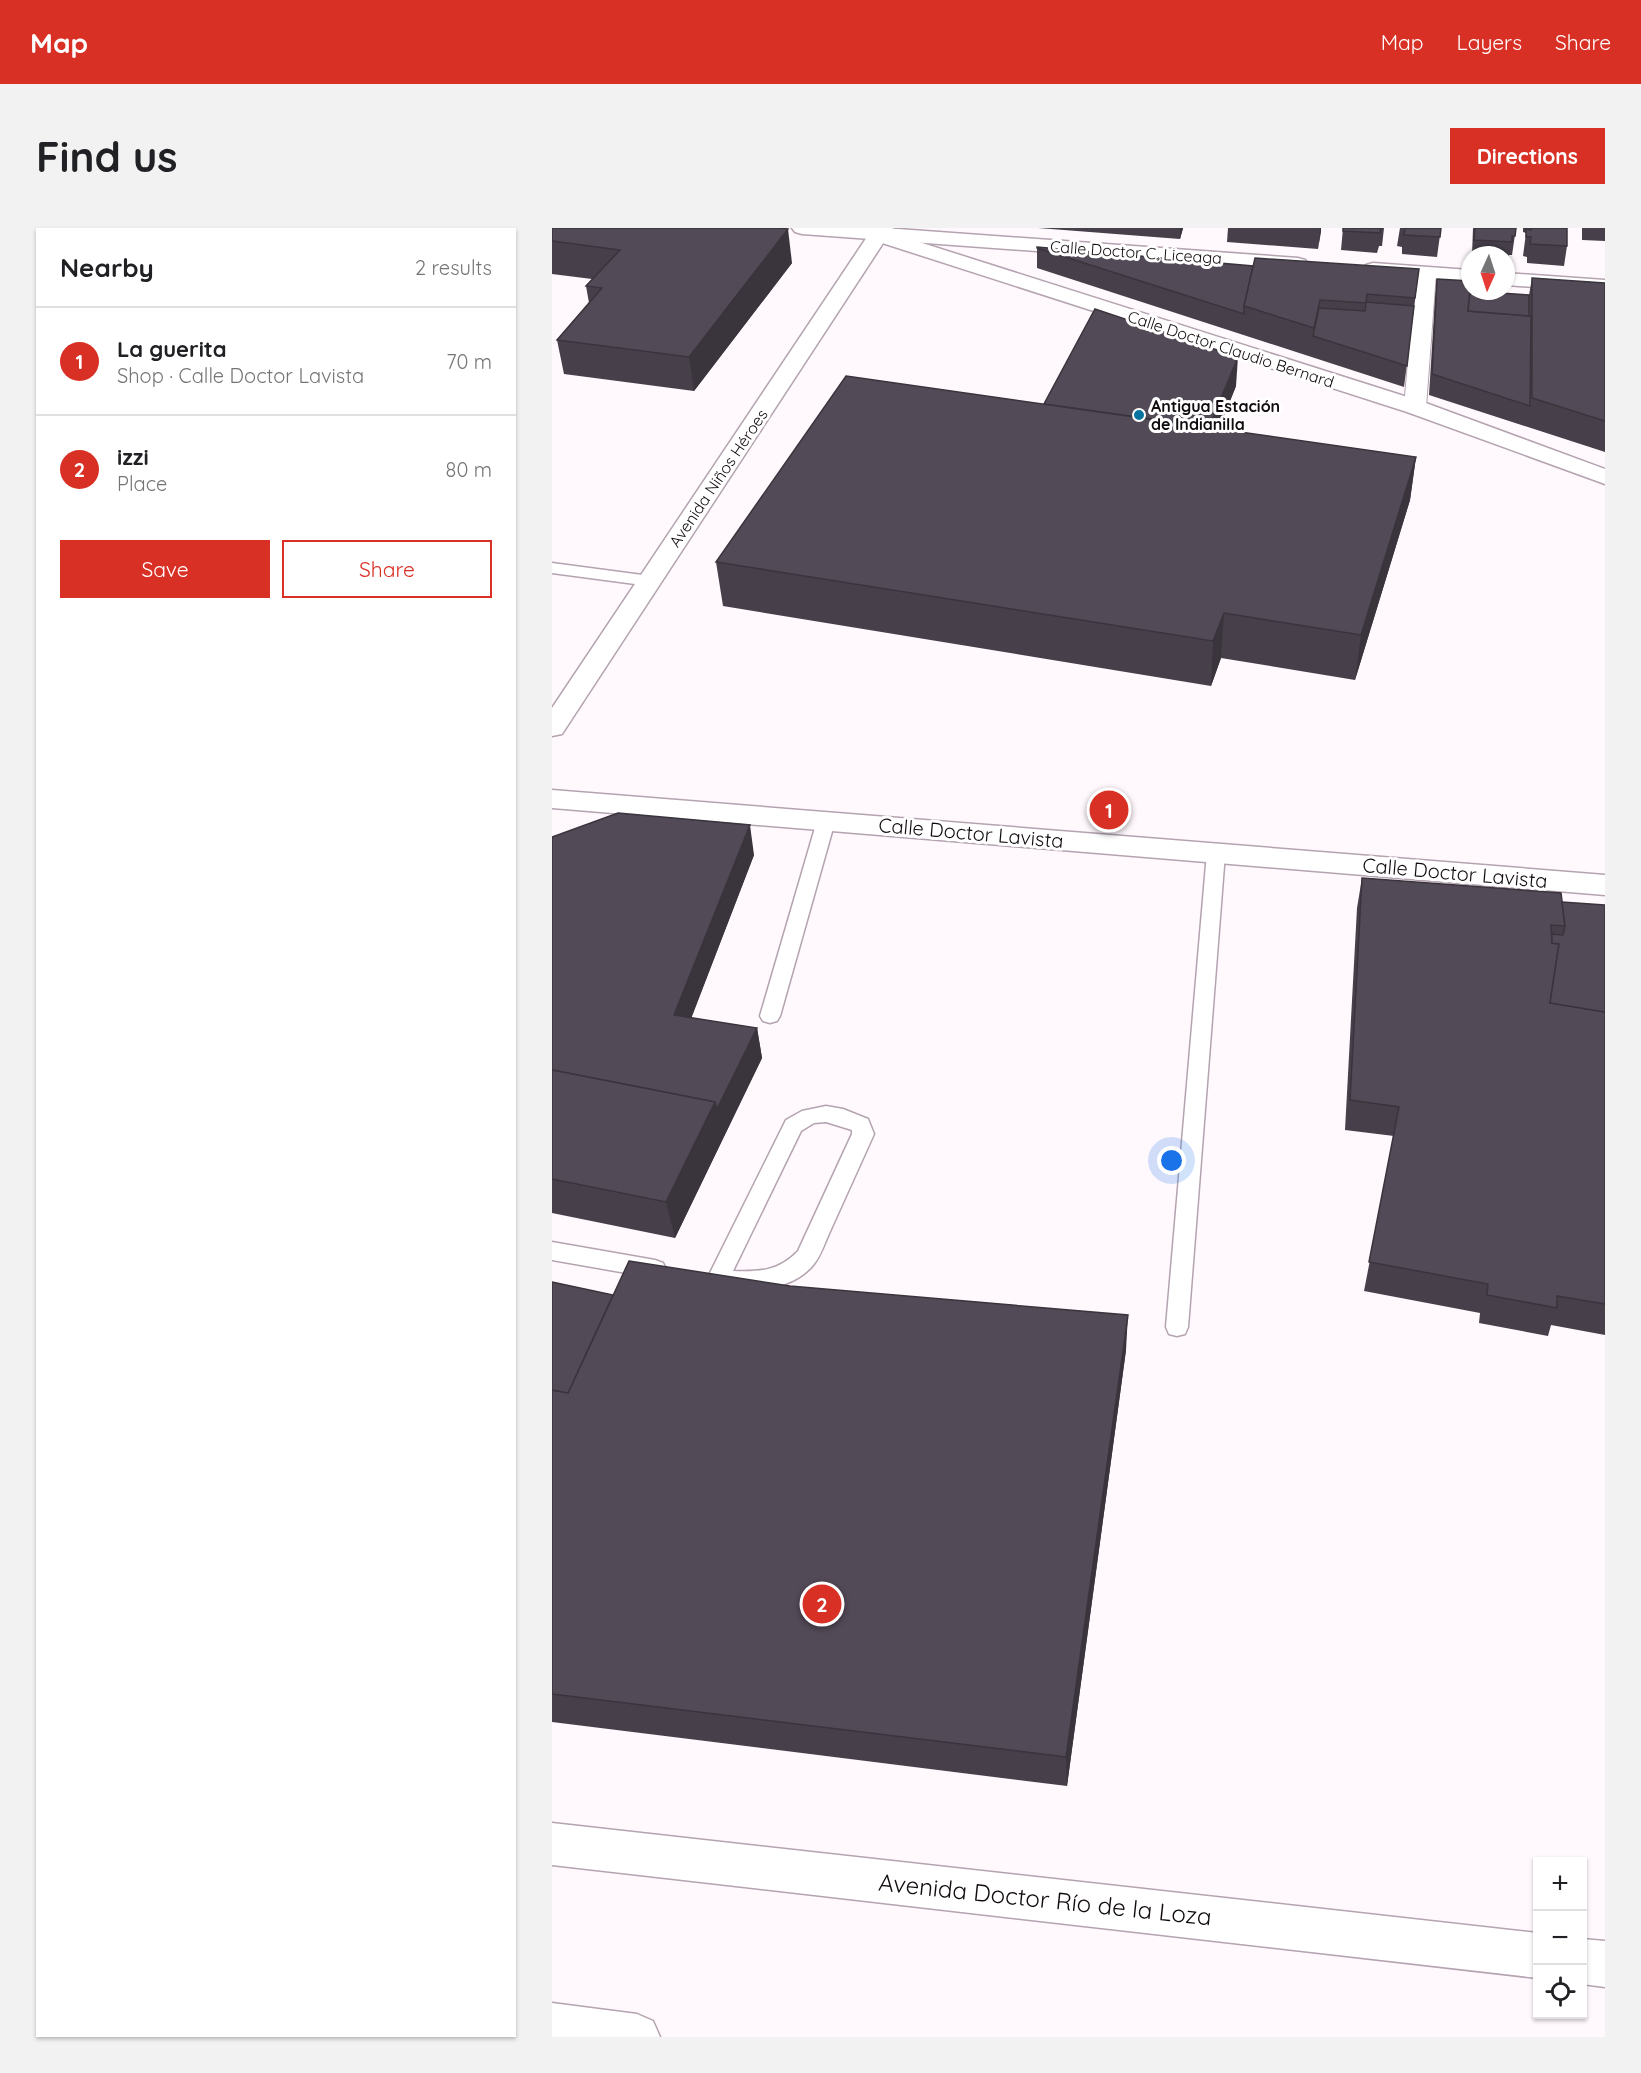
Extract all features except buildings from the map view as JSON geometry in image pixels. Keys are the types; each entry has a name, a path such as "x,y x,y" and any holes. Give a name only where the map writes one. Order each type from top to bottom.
{"street":[{"name":"Calle Doctor C. Liceaga","path":"802,228 1319,265"},
{"name":"Calle Doctor Claudio Bernard","path":"873,232 1415,407 1605,477"},
{"name":"Avenida Niños Héroes","path":"552,728 650,581 873,232"},
{"path":"1355,268 1461,275"},
{"path":"1415,407 1426,273"},
{"path":"1515,280 1605,286"},
{"name":"Calle Doctor Lavista","path":"552,799 1605,885"},
{"name":"Avenida Doctor Río de la Loza","path":"552,1844 1533,1955"},
{"path":"1587,1962 1605,1964"},
{"path":"552,2026 637,2037"}],"lane":[{"path":"552,568 650,581"},
{"path":"770,1016 826,821"},
{"path":"1177,1327 1216,853"},
{"path":"696,1275 718,1279 766,1280 783,1277 797,1269 807,1257 863,1134 861,1125 851,1119 820,1113 805,1116 793,1126 718,1279"},
{"path":"552,1251 674,1272"}],"place":[{"name":"Antigua Estación de Indianilla","path":"1139,415"},
{"name":"La guerita","path":"1109,810"},
{"name":"izzi","path":"822,1604"}]}
